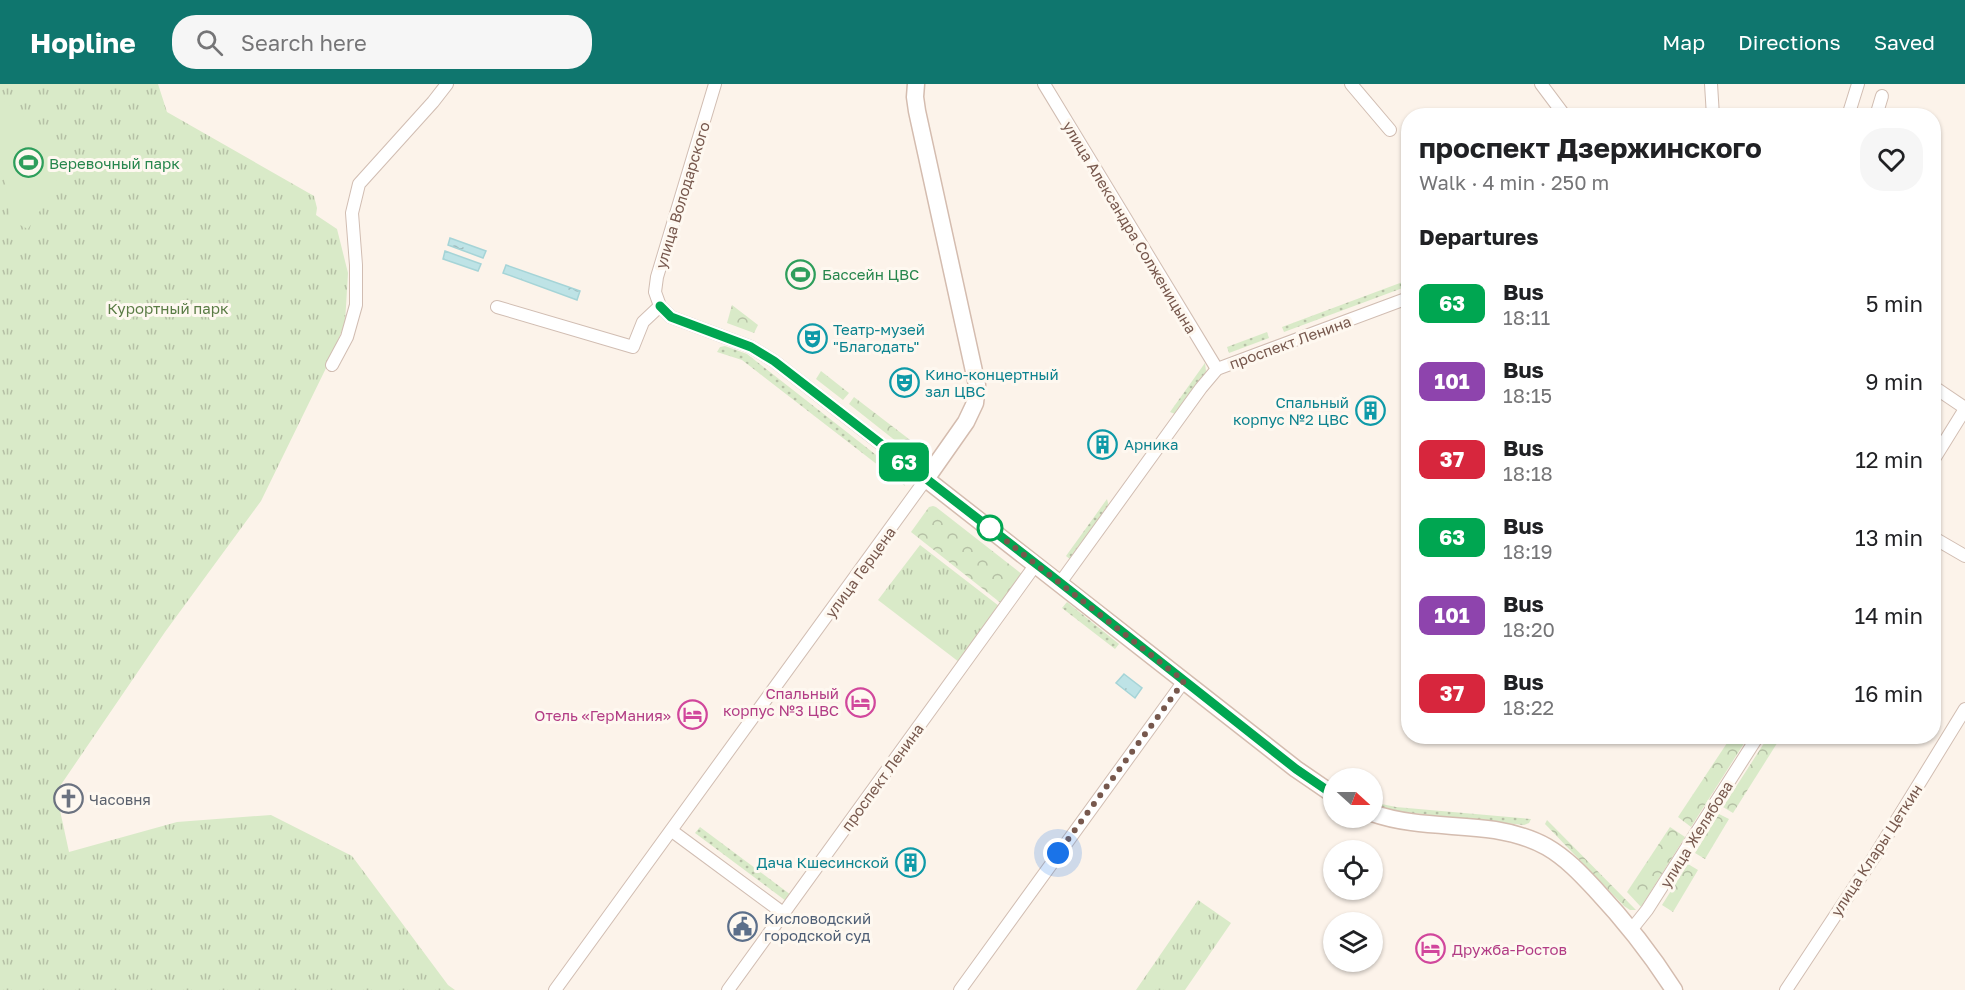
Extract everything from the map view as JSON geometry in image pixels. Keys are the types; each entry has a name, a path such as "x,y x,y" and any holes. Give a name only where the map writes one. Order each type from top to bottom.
{"main road":[{"name":"улица Герцена","path":"915,91 977,385 975,403 966,422 926,479"},
{"path":"926,479 1296,769 1323,787"},
{"path":"1383,816 1410,822 1496,831 1533,840 1562,857 1578,870 1648,950 1674,990"}],"street":[{"path":"332,365 347,337 356,305 352,213 359,184 447,84"},
{"name":"улица Володарского","path":"660,306 655,292 657,277 715,84"},
{"name":"улица Александра Солженицына","path":"1044,84 1217,369"},
{"path":"1352,84 1390,130"},
{"path":"1541,84 1558,108"},
{"path":"1711,84 1712,108"},
{"path":"1850,108 1858,84"},
{"path":"1878,108 1882,96"},
{"name":"проспект Ленина","path":"1060,583 1217,369 1401,301"},
{"path":"497,307 633,347 644,322 660,306 671,317 751,347 774,361 926,479"},
{"path":"1941,392 1965,409 1941,448"},
{"name":"улица Герцена","path":"555,990 926,479"},
{"path":"1941,542 1965,556"},
{"name":"проспект Ленина","path":"728,990 1036,564"},
{"path":"960,990 1184,681"},
{"name":"улица Клары Цеткин","path":"1786,990 1874,857 1965,709"},
{"name":"улица Желябова","path":"1631,930 1647,910 1753,744"},
{"path":"672,831 783,913"}],"green space":[{"name":"Курортный парк","path":"0,84 158,84 167,112 314,196 316,215 337,229 348,273 345,323 329,362 261,501 165,632 56,792 69,852 177,822 271,815 352,856 448,985 455,990 0,990"},
{"name":"Веревочный парк","path":"0,98 33,124 57,155 56,186 28,229 10,220 4,177 0,171"},
{"path":"1401,283 1401,289 1284,332 1282,327"},
{"path":"732,305 758,325 754,333 727,323"},
{"path":"1267,332 1269,338 1229,353 1227,347"},
{"path":"725,346 747,354 903,476 905,486 742,360 717,352 720,347"},
{"path":"1205,363 1206,371 1203,378 1175,414 1170,412"},
{"path":"821,371 849,393 843,400 816,379"},
{"path":"854,397 922,449 916,457 849,404"},
{"path":"1107,499 1109,507 1071,560 1066,556"},
{"path":"933,506 1023,575 1002,604 911,532 929,507"},
{"path":"920,545 999,606 959,662 878,600"},
{"path":"1067,602 1119,644 1115,649 1062,608"},
{"path":"1726,744 1744,744 1691,827 1678,817"},
{"path":"1764,744 1777,744 1733,813 1723,807"},
{"path":"1383,804 1531,819 1524,825 1383,809"},
{"path":"1719,814 1729,819 1705,859 1695,853"},
{"path":"1547,820 1636,910 1630,910 1624,906 1545,824"},
{"path":"700,827 791,895 786,901 695,833"},
{"path":"1670,827 1685,837 1641,907 1627,892"},
{"path":"1688,864 1698,870 1673,912 1662,905"},
{"path":"1198,900 1231,923 1185,990 1136,990"}],"water":[{"path":"450,238 486,251 483,258 448,245"},
{"path":"445,251 481,264 478,271 443,259"},
{"path":"506,265 580,291 577,300 503,273"},
{"path":"1124,674 1142,688 1135,698 1116,683"}],"bus line":[{"name":"63","path":"660,306 671,317 685,324 751,347 774,361 1323,788"}],"place":[{"name":"Веревочный парк","path":"28,163"},
{"name":"Бассейн ЦВС","path":"801,274"},
{"name":"Театр-музей \"Благодать\"","path":"812,338"},
{"name":"Кино-концертный зал ЦВС","path":"904,383"},
{"name":"Спальный корпус №2 ЦВС","path":"1370,411"},
{"name":"Арника","path":"1103,444"},
{"name":"Спальный корпус №3 ЦВС","path":"860,702"},
{"name":"Отель «ГерМания»","path":"692,715"},
{"name":"Часовня","path":"68,799"},
{"name":"Дача Кшесинской","path":"910,862"},
{"name":"Кисловодский городской суд","path":"743,927"},
{"name":"Дружба-Ростов","path":"1431,949"}],"route":[{"path":"990,528 1184,681 1058,853"}]}
